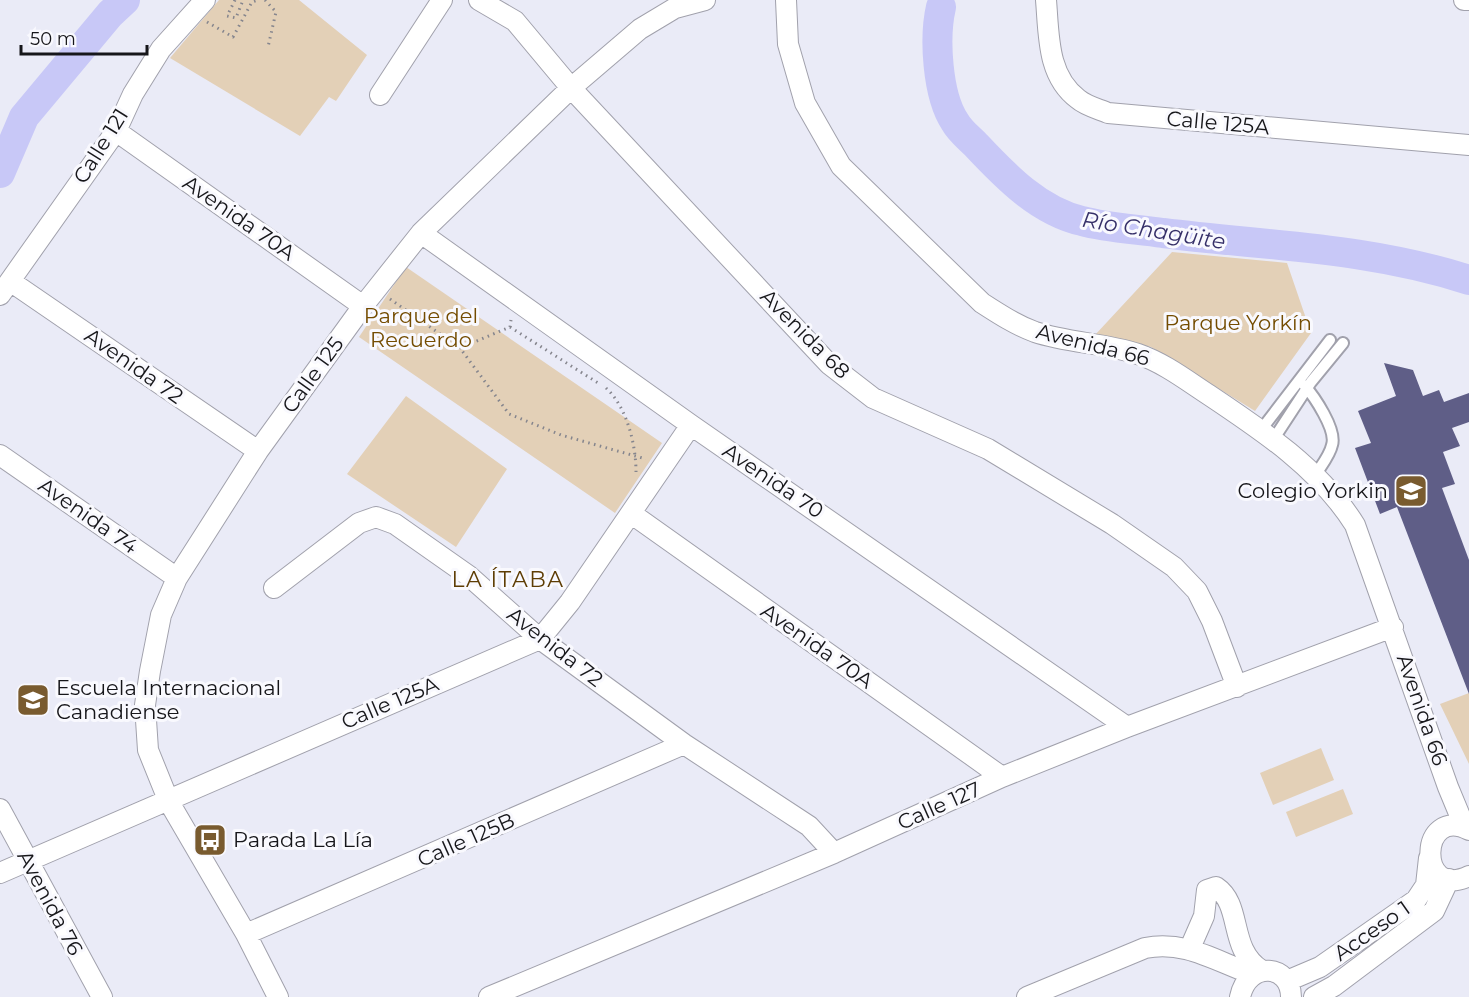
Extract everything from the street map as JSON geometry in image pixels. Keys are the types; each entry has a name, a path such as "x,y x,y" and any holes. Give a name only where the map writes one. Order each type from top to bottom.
{"street":[{"path":"380,95 442,0"},
{"name":"Avenida 68","path":"479,0 515,21 572,88 829,364 873,398 988,449 1112,524 1174,567 1197,591 1212,621 1237,687"},
{"name":"Calle 125","path":"169,802 148,750 146,705 161,615 177,578 258,451 363,306 421,233 572,88 640,29 675,4 705,0"},
{"name":"Avenida 66","path":"786,0 788,44 805,103 841,166 982,303 1005,318 1035,332 1135,353 1160,363 1267,435 1316,474 1344,507 1355,525 1448,787 1467,829"},
{"name":"Calle 125A","path":"1046,0 1051,55 1060,81 1079,100 1108,113 1469,145"},
{"path":"1464,0 1469,0"},
{"name":"Calle 121","path":"5,288 116,131 132,94 161,49 203,10"},
{"name":"Avenida 70A","path":"116,131 363,306"},
{"name":"Avenida 70","path":"421,233 691,425 1127,727"},
{"name":"Avenida 72","path":"5,288 258,451"},
{"name":"Calle 125A","path":"0,873 169,802 314,735 540,639 570,603 691,425"},
{"name":"Avenida 74","path":"0,455 177,578"},
{"name":"Avenida 70A","path":"637,506 1002,777"},
{"name":"Avenida 72","path":"274,588 359,523 376,517 395,524 469,576 540,639 684,744 809,826 834,853"},
{"name":"Calle 127","path":"489,997 834,853 1002,777 1127,727 1393,627"},
{"name":"Calle 125B","path":"246,934 684,744"},
{"name":"Avenida 66","path":"1429,858 1431,843 1439,832 1448,787"},
{"path":"169,802 246,934 278,997"},
{"name":"Avenida 76","path":"0,809 102,997"},
{"path":"1439,832 1456,826 1467,829"},
{"path":"1429,858 1436,872 1463,878"},
{"name":"Acceso 1","path":"1027,997 1145,948 1160,945 1190,948 1225,965 1257,972 1271,971 1289,989 1416,900 1426,885 1429,858"},
{"name":"Acceso 1","path":"1314,997 1334,986 1434,910 1463,878"},
{"name":"Acceso 1","path":"1190,948 1204,916 1207,890 1216,887 1227,898 1244,954 1257,972"},
{"path":"1225,965 1240,997"},
{"path":"1240,997 1243,984 1257,972"}],"lane":[{"path":"1267,435 1300,380 1330,340"},
{"path":"1267,435 1309,390 1311,382 1342,343"},
{"path":"1300,380 1318,401 1332,435 1333,444 1316,474"}],"path":[{"path":"235,0 227,15 236,18 245,0 252,2 258,0"},
{"path":"265,0 276,12 268,47"},
{"path":"203,10 232,37 252,2"},
{"path":"376,290 460,348 509,414 561,435 650,460"},
{"path":"510,327 513,298"},
{"path":"460,348 510,327"},
{"path":"510,327 610,392 619,402 637,456 635,492 637,506"}],"green space":[{"path":"219,0 299,0 367,55 336,101 329,97 300,136 170,58"},
{"name":"Parque Yorkín","path":"1172,252 1287,263 1311,333 1255,411 1151,347 1095,335"},
{"name":"Parque del Recuerdo","path":"406,267 662,443 615,513 359,337"},
{"path":"406,396 507,469 456,547 347,474"},
{"path":"1469,693 1469,764 1440,704"},
{"path":"1321,748 1334,780 1273,805 1260,773"},
{"path":"1343,789 1353,814 1296,837 1286,812"}],"building":[{"path":"1384,363 1413,370 1423,396 1439,390 1444,402 1469,393 1469,422 1452,428 1460,446 1443,452 1455,484 1442,488 1469,560 1469,694 1397,507 1380,514 1355,448 1371,443 1358,411 1396,396"}],"waterway":[{"path":"0,173 24,117 110,14 125,0"},
{"name":"Río Chagüite","path":"941,7 938,34 939,66 944,97 955,122 1011,180 1037,201 1052,209 1066,216 1102,225 1355,254 1431,269 1469,280"}],"place":[{"name":"Colegio Yorkin","path":"1411,491"},
{"name":"Escuela Internacional Canadiense","path":"33,700"},
{"name":"Parada La Lía","path":"210,840"}],"district":[{"name":"LA ÍTABA","path":"508,579"}]}
